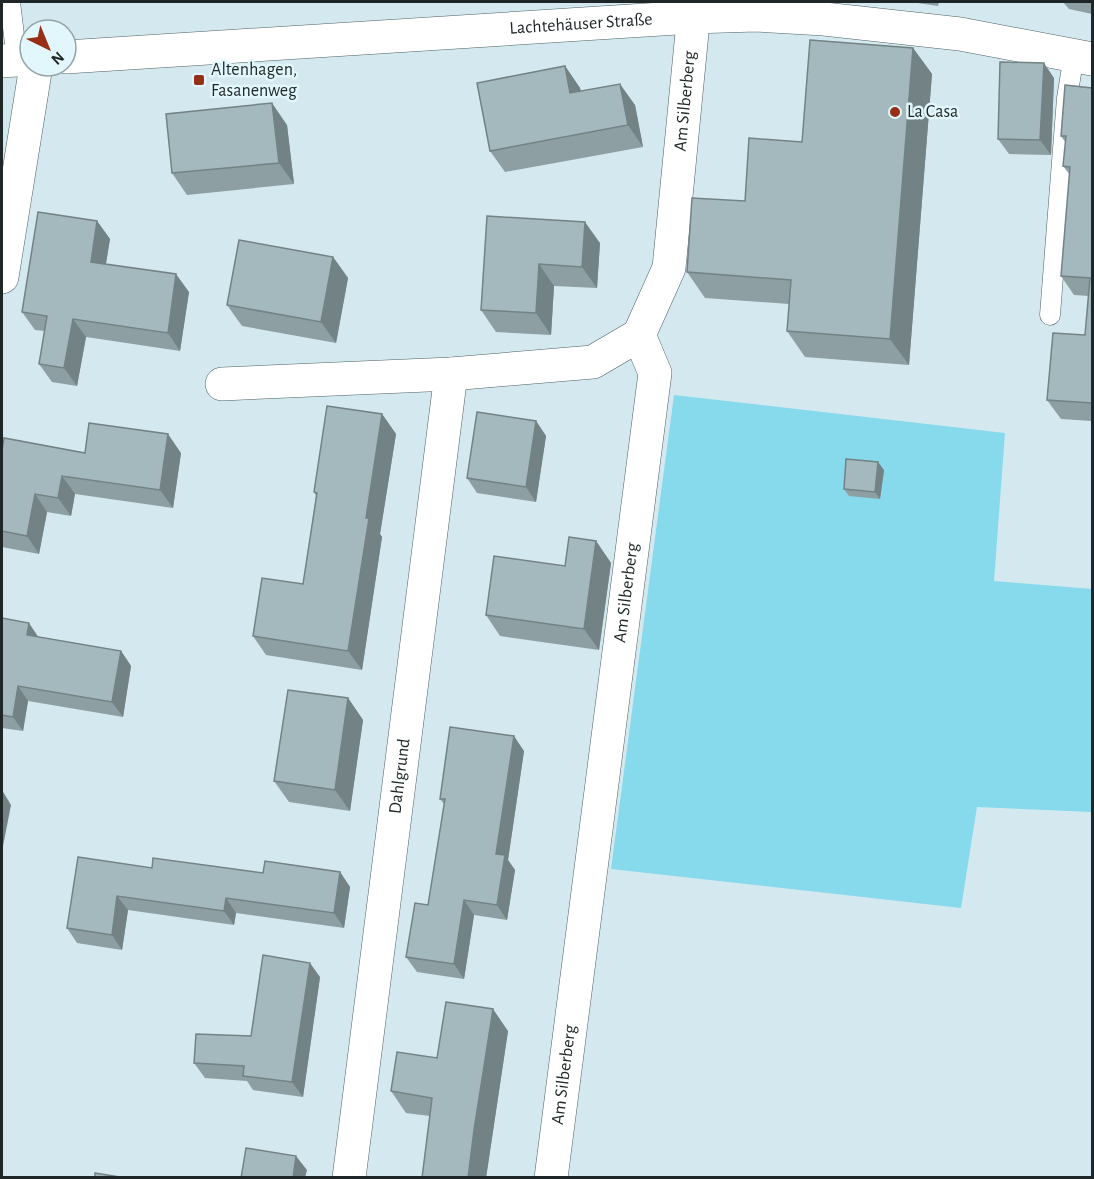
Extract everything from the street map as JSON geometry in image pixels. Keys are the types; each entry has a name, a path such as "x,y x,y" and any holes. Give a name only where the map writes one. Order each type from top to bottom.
{"street":[{"name":"Lachtehäuser Straße","path":"78,56 694,9 824,19 960,34 1083,57"},
{"name":"Am Silberberg","path":"551,1178 655,374 639,335 669,268 694,9"},
{"path":"2,277 20,78"},
{"path":"222,384 451,374 593,362 639,335"},
{"name":"Dahlgrund","path":"349,1178 451,374"}],"lane":[{"path":"10,2 18,45"},
{"path":"1050,315 1066,98 1083,57"}],"shaded area":[{"path":"674,395 1005,433 994,581 1092,589 1092,812 977,807 961,908 611,869"}],"building":[{"path":"810,40 913,48 890,339 787,331 791,280 687,272 692,198 745,201 749,138 802,142"},
{"path":"1000,62 1044,63 1040,140 998,139"},
{"path":"565,66 570,93 620,84 628,125 490,151 477,83"},
{"path":"1065,85 1092,88 1092,403 1047,400 1053,333 1085,335 1090,278 1061,276 1070,167 1063,166 1066,136 1061,136"},
{"path":"272,103 279,163 172,173 166,114"},
{"path":"38,212 97,221 91,262 176,274 168,333 73,319 64,368 39,364 47,316 22,312"},
{"path":"487,216 585,222 582,267 539,264 536,313 481,310"},
{"path":"239,240 333,257 321,322 227,305"},
{"path":"327,406 382,414 366,518 369,518 348,651 253,636 262,578 303,584"},
{"path":"477,412 536,421 526,487 467,478"},
{"path":"89,423 168,434 160,490 62,476 58,498 35,494 27,536 2,531 4,438 85,453"},
{"path":"846,459 878,462 875,492 844,489"},
{"path":"569,537 596,541 584,629 486,615 494,556 565,566"},
{"path":"2,618 29,623 27,635 121,651 112,702 18,686 13,717 2,715"},
{"path":"288,690 348,698 335,790 274,781"},
{"path":"450,727 514,736 496,854 505,855 497,905 464,900 454,964 406,957 415,903 428,905 445,799 440,799"},
{"path":"78,857 152,868 153,858 263,873 265,861 340,872 334,913 226,898 224,911 117,896 112,935 67,928"},
{"path":"263,955 310,963 292,1082 243,1076 244,1066 194,1063 196,1034 251,1036"},
{"path":"446,1002 493,1009 468,1178 422,1178 432,1098 391,1091 397,1052 437,1058"},
{"path":"246,1148 296,1156 293,1178 241,1178"},
{"path":"95,1173 126,1178 95,1178"}],"place":[{"name":"Altenhagen, Fasanenweg","path":"199,80"},
{"name":"La Casa","path":"895,112"}]}
